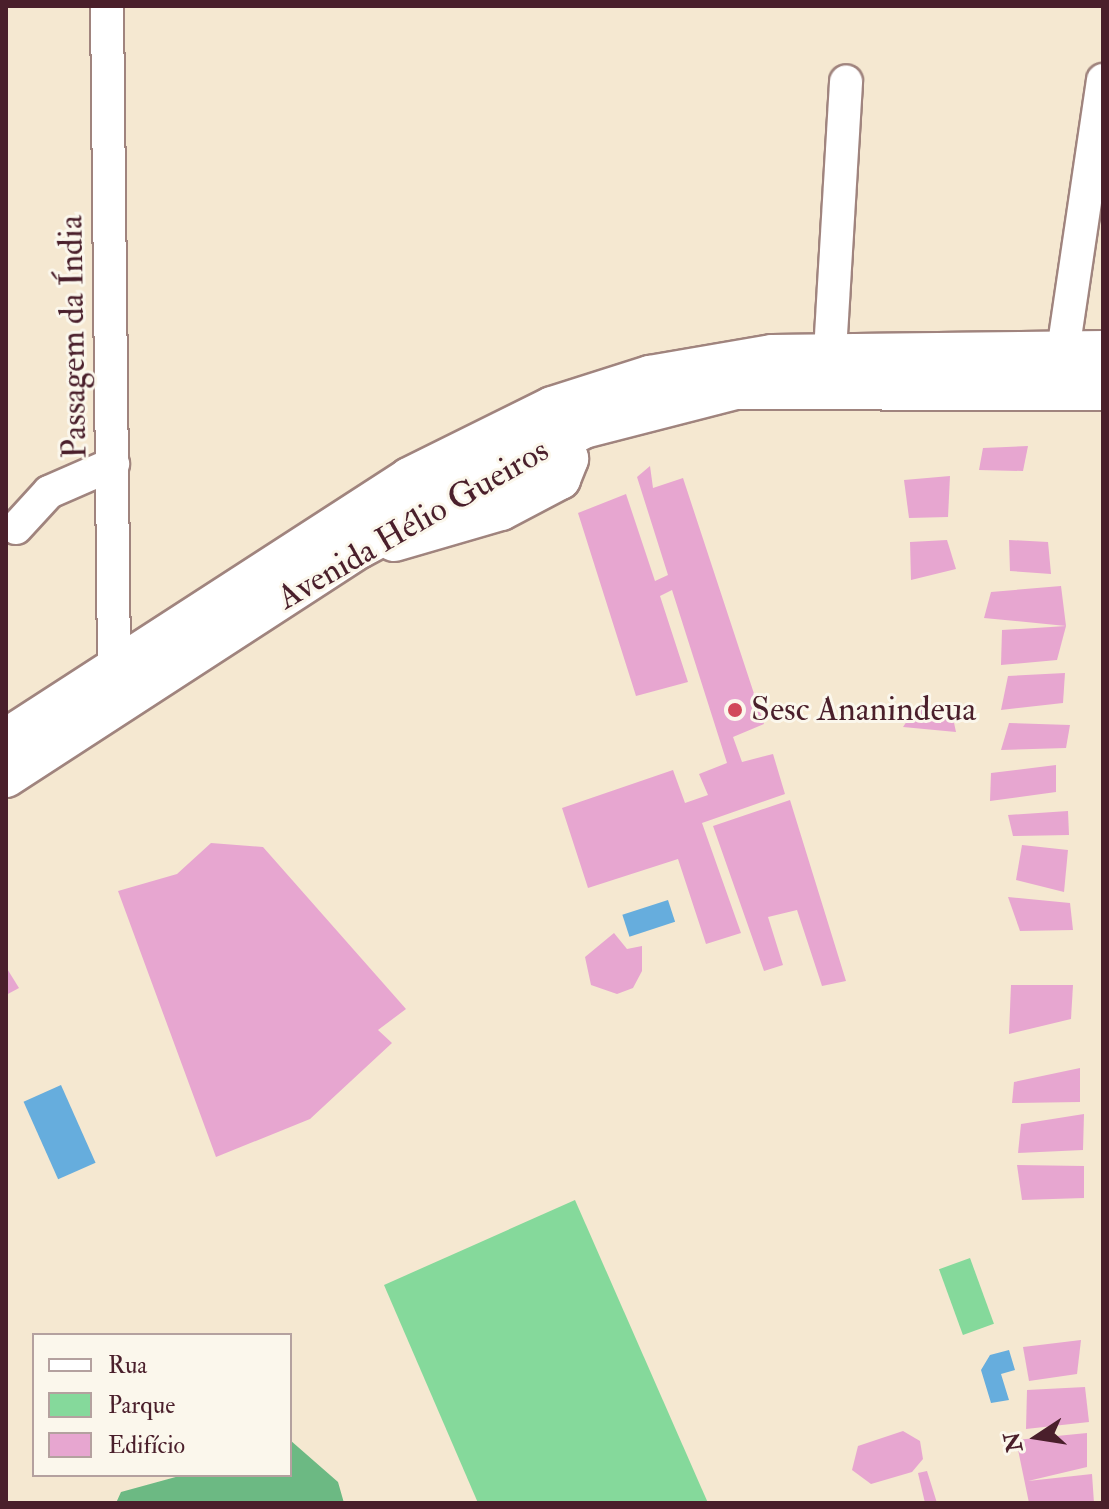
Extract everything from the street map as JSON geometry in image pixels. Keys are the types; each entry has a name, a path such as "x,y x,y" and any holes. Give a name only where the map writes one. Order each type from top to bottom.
{"main road":[{"name":"Avenida Hélio Gueiros","path":"6,739 409,478 556,423 650,376 830,352 1103,351"},
{"name":"Avenida Hélio Gueiros","path":"556,423 736,389 1103,390"},
{"name":"Avenida Hélio Gueiros","path":"6,777 359,548 450,528 538,494 560,479 568,459 556,423"}],"street":[{"name":"Passagem da Índia","path":"107,6 114,667"},
{"path":"1063,351 1103,80"},
{"path":"830,352 846,81"},
{"path":"16,528 49,492 113,464"}],"green space":[{"path":"575,1200 708,1503 478,1503 384,1285"},
{"path":"970,1258 994,1324 963,1335 939,1269"},
{"path":"292,1442 338,1482 344,1503 116,1503 121,1492 176,1477 292,1477"}],"water":[{"path":"668,900 675,922 629,937 622,915"},
{"path":"61,1085 96,1163 58,1179 24,1102"},
{"path":"1009,1350 1015,1370 1001,1374 1009,1400 991,1403 981,1370 990,1355"}],"building":[{"path":"1028,446 1023,471 979,470 983,448"},
{"name":"Sesc Ananindeua","path":"650,466 653,488 683,478 764,724 733,737 742,762 773,754 785,794 702,823 741,933 706,944 678,859 588,888 562,808 673,770 685,803 708,795 699,774 727,763 672,590 660,596 688,682 636,696 578,513 626,494 655,581 668,575 637,477"},
{"path":"950,476 948,517 909,518 904,480"},
{"path":"947,540 956,569 911,580 910,542"},
{"path":"1009,540 1048,542 1051,574 1010,571"},
{"path":"1061,586 1066,626 984,618 991,592"},
{"path":"1066,626 1057,660 1001,665 1002,630"},
{"path":"1065,673 1063,703 1001,710 1008,676"},
{"path":"950,704 956,732 903,727 917,706"},
{"path":"1009,723 1070,725 1066,748 1001,750"},
{"path":"1056,765 1056,792 990,801 991,773"},
{"path":"790,800 846,981 822,986 797,910 768,917 783,965 764,971 713,826"},
{"path":"1068,811 1069,835 1013,836 1008,815"},
{"path":"211,843 263,847 406,1009 378,1030 392,1043 310,1119 216,1157 118,891 177,874"},
{"path":"1022,845 1068,850 1064,892 1016,880"},
{"path":"1008,897 1070,903 1073,930 1020,931"},
{"path":"614,933 627,949 642,946 642,971 633,988 617,994 591,985 585,957"},
{"path":"6,967 19,988 6,995"},
{"path":"1011,985 1073,985 1071,1019 1009,1034"},
{"path":"1080,1068 1080,1102 1012,1103 1014,1082"},
{"path":"1084,1114 1083,1150 1018,1153 1021,1124"},
{"path":"1017,1165 1084,1166 1084,1198 1022,1200"},
{"path":"1081,1340 1077,1374 1029,1381 1023,1347"},
{"path":"1085,1387 1089,1422 1026,1429 1027,1390"},
{"path":"903,1431 920,1441 923,1459 912,1472 871,1484 852,1470 858,1446"},
{"path":"1087,1433 1087,1467 1028,1481 1092,1474 1094,1503 1029,1503 1016,1440"},
{"path":"927,1471 937,1503 925,1503 918,1473"}],"place":[{"name":"Sesc Ananindeua","path":"735,710"}]}
